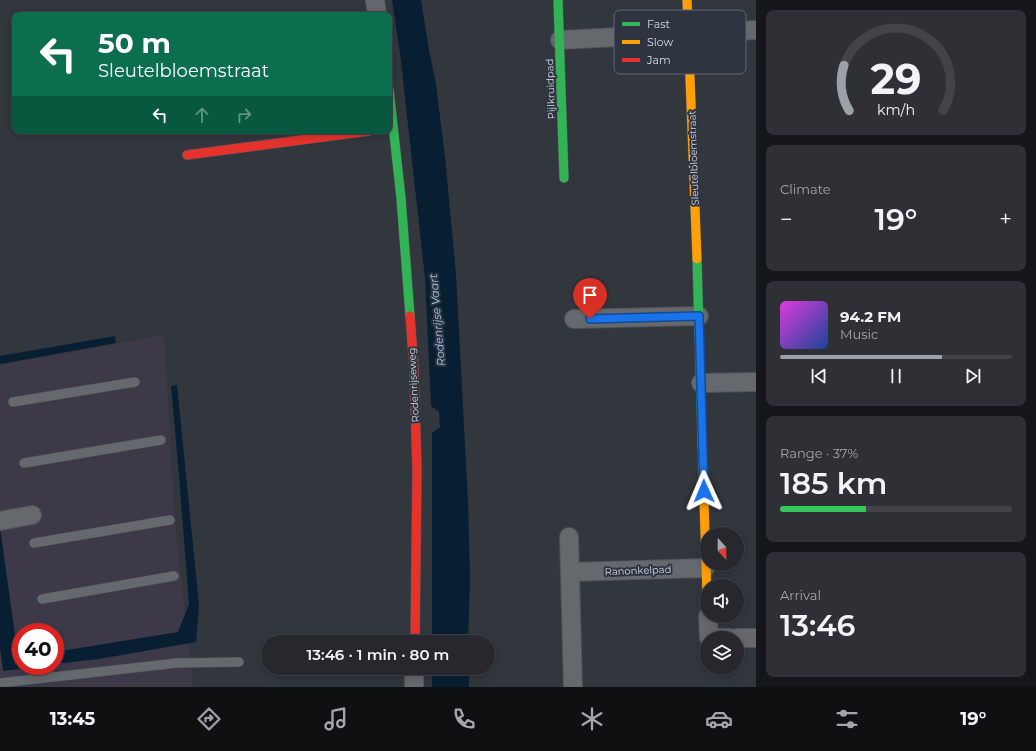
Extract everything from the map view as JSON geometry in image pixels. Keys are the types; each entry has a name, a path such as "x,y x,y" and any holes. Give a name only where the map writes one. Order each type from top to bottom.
{"street":[{"path":"374,0 376,12"},
{"name":"Pijlkruidpad","path":"558,0 564,178"},
{"name":"Sleutelbloemstraat","path":"687,0 687,10"},
{"path":"746,30 756,30"},
{"path":"560,40 614,37"},
{"name":"Sleutelbloemstraat","path":"690,74 699,316 704,527"},
{"name":"Rodenrijseweg","path":"392,128 401,198 414,369 417,470 415,635"},
{"path":"187,155 346,134"},
{"path":"574,319 699,316"},
{"path":"701,384 756,382"},
{"path":"1,521 32,515"},
{"path":"569,537 573,687"},
{"name":"Ranonkelpad","path":"570,572 700,568"},
{"path":"744,638 756,638"},
{"path":"414,675 414,687"}],"lane":[{"path":"13,402 135,382"},
{"path":"24,463 161,440"},
{"path":"34,543 170,520"},
{"path":"42,598 174,576"},
{"path":"0,683 177,663 239,662"}],"shaded area":[{"path":"164,335 175,520 193,687 0,687 0,365"}],"water":[{"name":"Rodenrijse Vaart","path":"392,0 421,0 436,84 445,157 456,274 468,502 470,579 468,635 432,635 432,433 440,427 439,412 431,406 425,278 400,53"},
{"path":"115,336 116,343 0,364 0,356"},
{"path":"177,385 199,605 196,642 99,659 64,663 64,651 178,632 189,604 171,386"},
{"path":"0,527 13,623 12,623 12,670 3,671 0,648"},
{"path":"432,675 469,675 469,687 432,687"}],"traffic: fast":[{"path":"558,0 564,178"},
{"path":"392,116 401,198 410,316"},
{"path":"697,259 702,437"}],"traffic: slow":[{"path":"687,0 687,10"},
{"path":"690,74 697,259"},
{"path":"702,437 706,579"}],"traffic: jam":[{"path":"187,155 346,134"},
{"path":"410,316 414,369 417,470 415,635"}],"route":[{"path":"590,319 699,316 704,491"}]}
